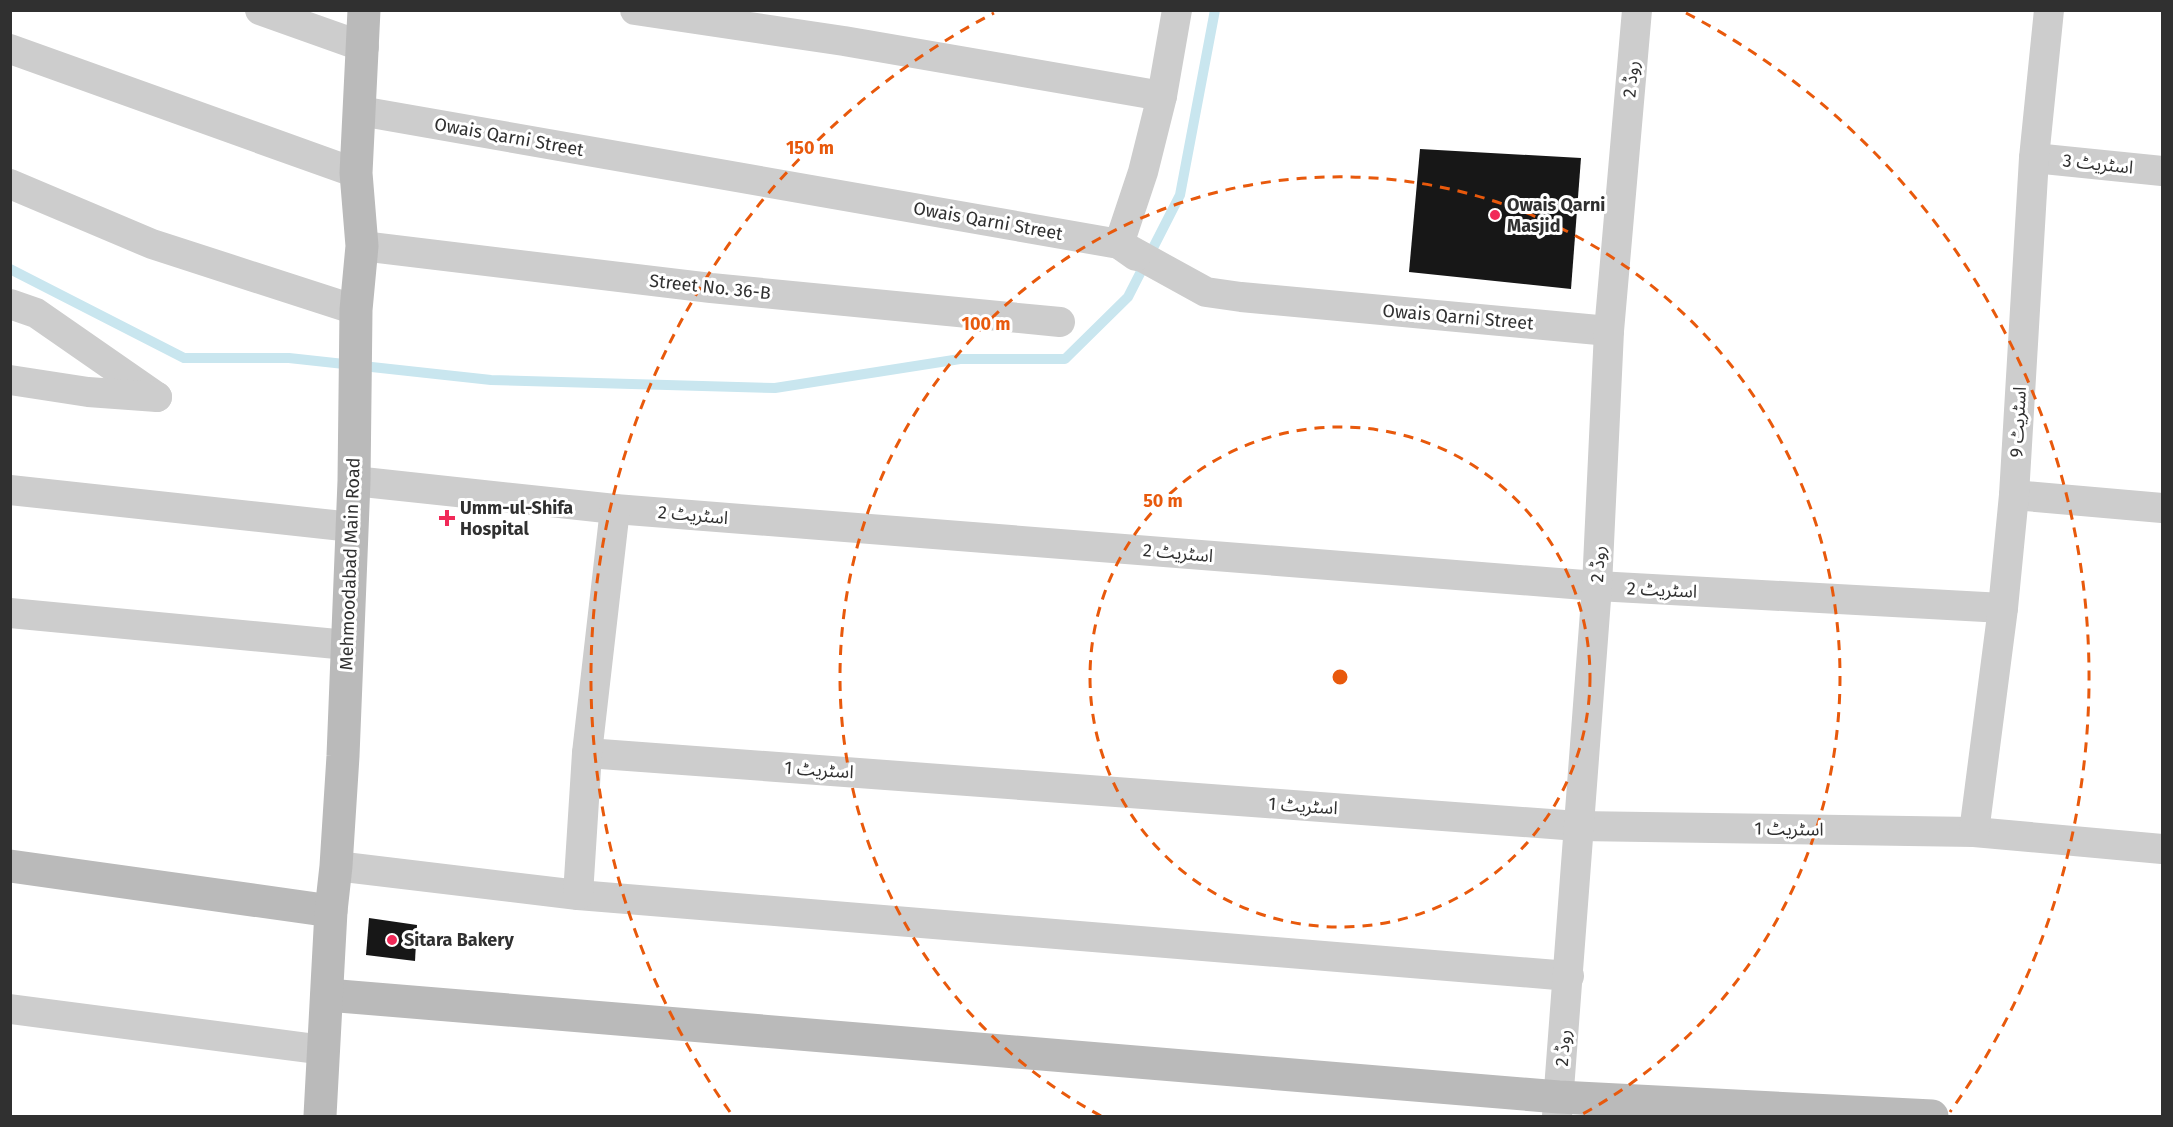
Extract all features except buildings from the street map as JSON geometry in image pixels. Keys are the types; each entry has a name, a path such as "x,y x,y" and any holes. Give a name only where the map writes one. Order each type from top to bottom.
{"main road":[{"name":"Mehmoodabad Main Road","path":"320,1116 331,911 336,866 352,526 356,319 362,246 356,173 364,10"},
{"path":"10,866 331,911"},
{"path":"327,994 1558,1107 1932,1116"}],"street":[{"path":"260,10 363,47"},
{"path":"635,10 843,41 1162,96"},
{"path":"1129,251 1143,172 1162,96 1177,10"},
{"name":"روڈ 2","path":"1558,1107 1597,586 1609,331 1637,10"},
{"name":"اسٹریٹ 9","path":"1974,832 2003,608 2014,495 2034,158 2049,10"},
{"path":"10,49 356,173"},
{"name":"Owais Qarni Street","path":"360,111 1129,251 1206,292 1609,331"},
{"name":"اسٹریٹ 3","path":"2034,158 2163,171"},
{"path":"10,184 152,244 356,319"},
{"name":"Street No. 36-B","path":"362,246 711,288 1060,322"},
{"path":"10,304 36,313 157,397 88,392 10,380"},
{"name":"اسٹریٹ 2","path":"354,466 615,509 1597,586 2003,608"},
{"path":"10,490 352,526"},
{"path":"2014,495 2163,507"},
{"path":"578,895 587,753 615,509"},
{"path":"10,613 347,645"},
{"name":"اسٹریٹ 1","path":"587,753 1578,826 1974,832 2163,849"},
{"path":"336,866 578,895 1569,976"},
{"path":"10,1009 324,1050"}],"waterway":[{"path":"10,269 184,358 289,358 491,380 775,388 960,359 1065,359 1128,297 1180,195 1215,10"}],"place":[{"name":"Owais Qarni Masjid","path":"1495,215"},
{"name":"Umm-ul-Shifa Hospital","path":"447,518"},
{"name":"Sitara Bakery","path":"392,940"}]}
